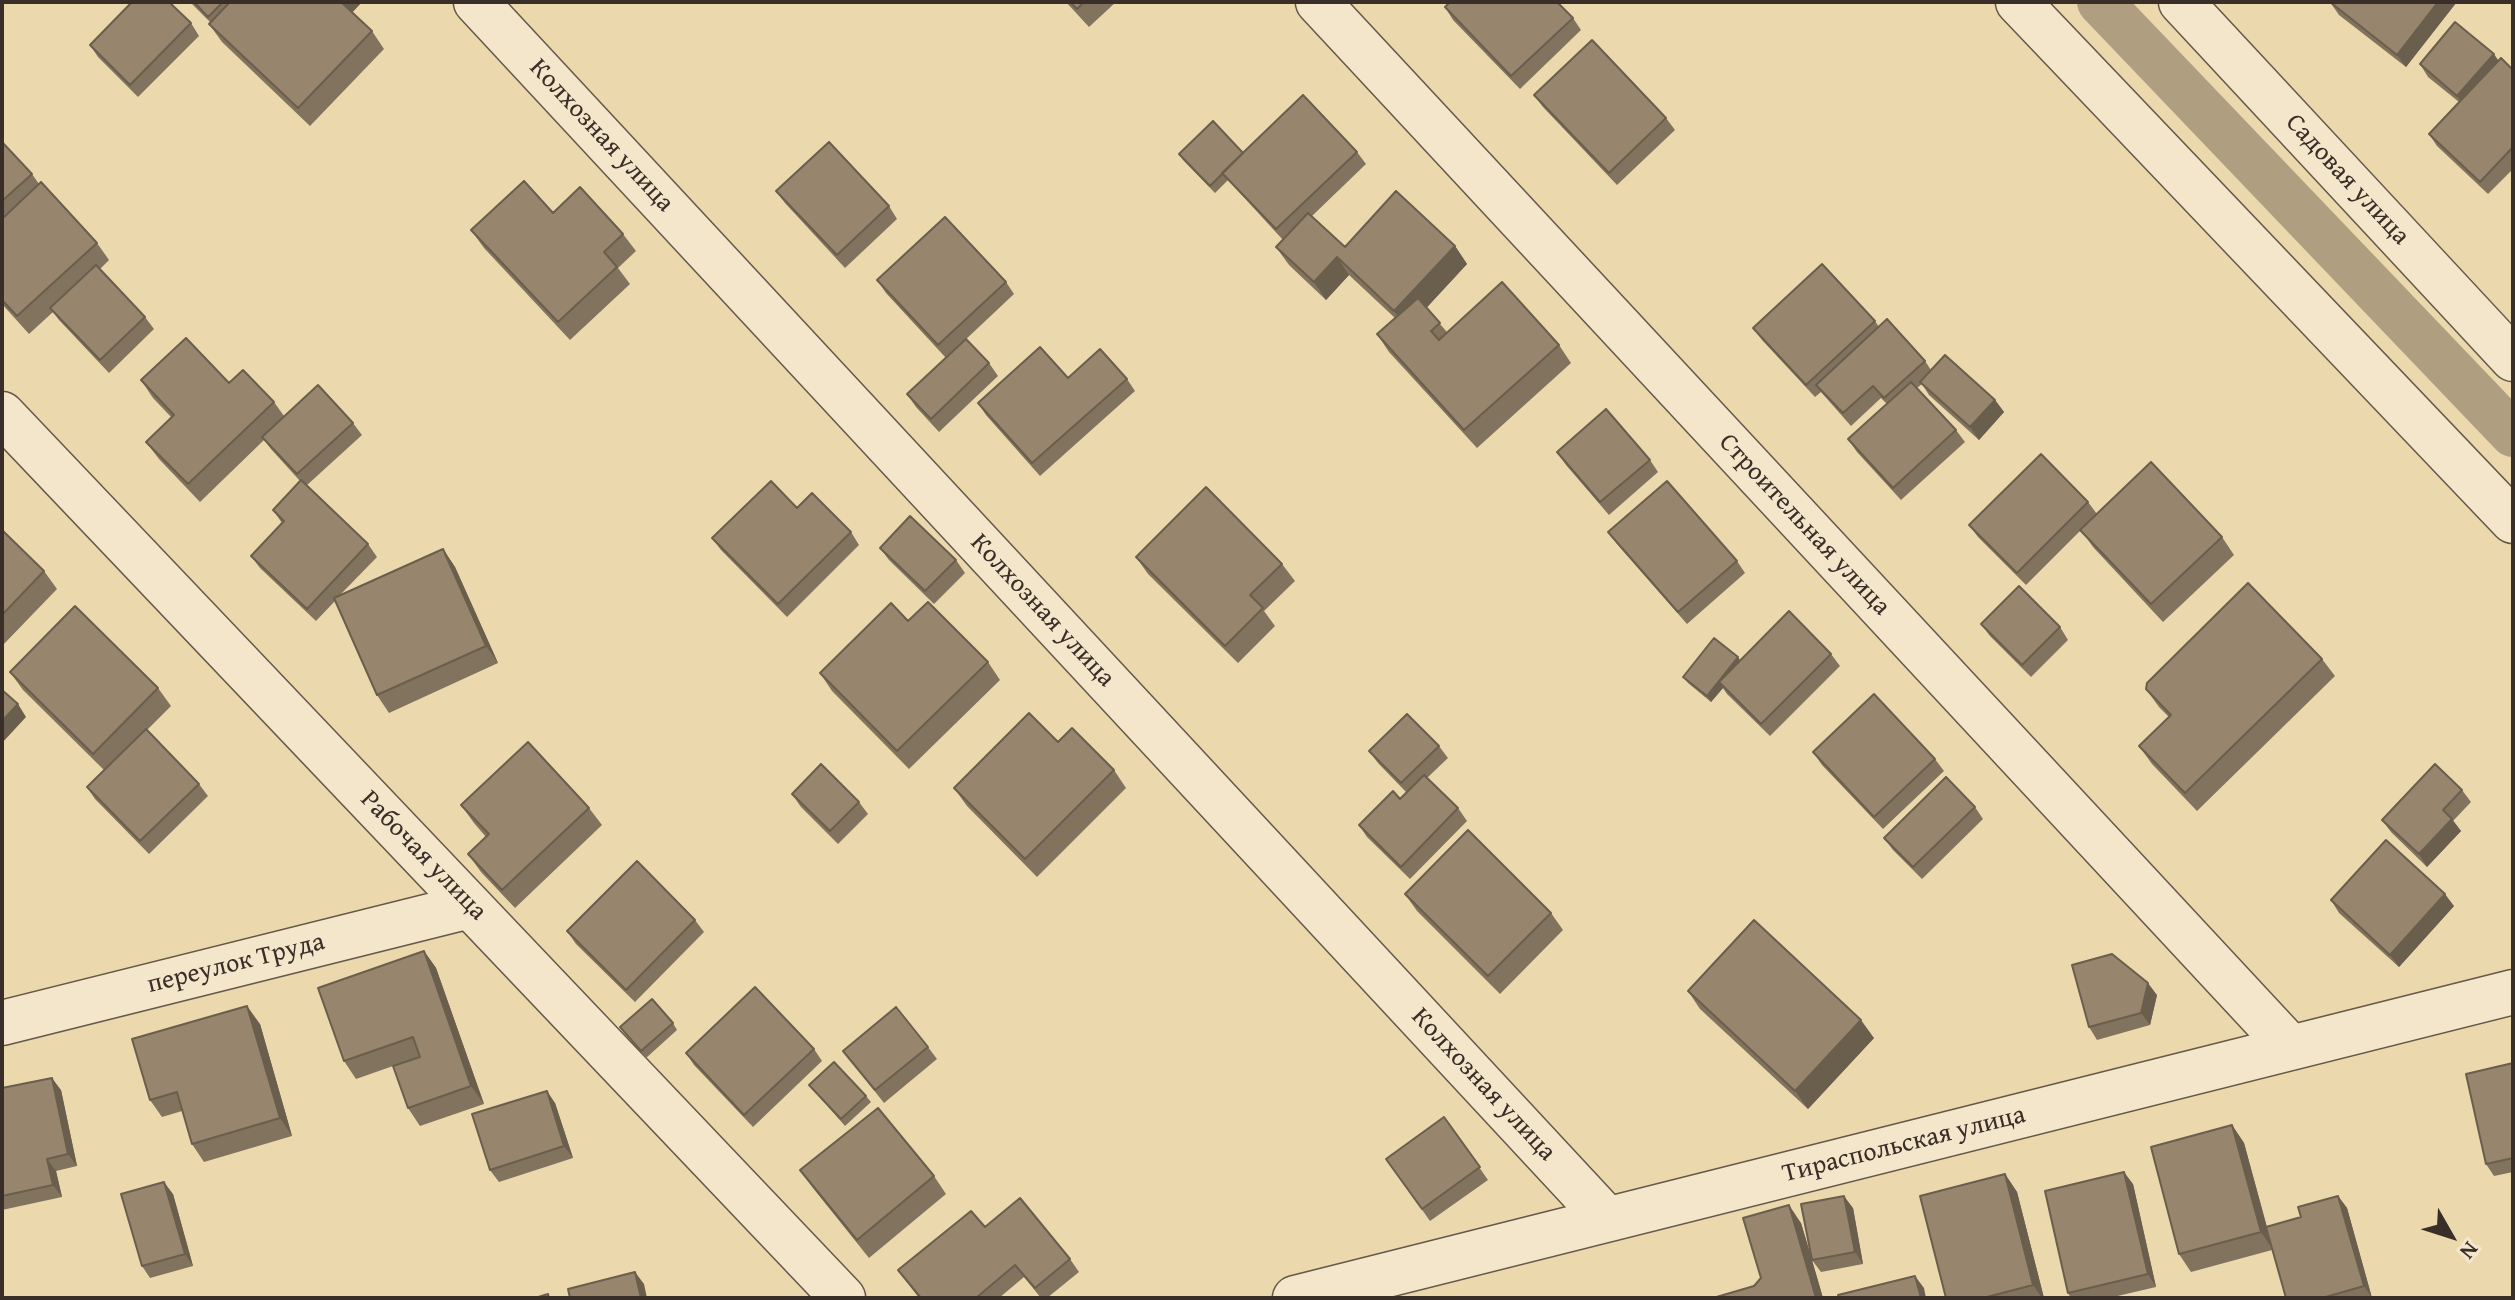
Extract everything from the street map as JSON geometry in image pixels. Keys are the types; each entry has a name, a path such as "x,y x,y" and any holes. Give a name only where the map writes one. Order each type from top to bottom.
{"street":[{"name":"Колхозная улица","path":"476,2 1607,1219"},
{"name":"Строительная улица","path":"1318,2 2291,1048"},
{"path":"2018,2 2513,521"},
{"name":"Садовая улица","path":"2181,2 2513,359"},
{"name":"Рабочая улица","path":"2,414 843,1298"},
{"name":"переулок Труда","path":"2,1023 470,906"},
{"name":"Тираспольская улица","path":"1295,1298 2513,992"}],"building":[{"path":"132,2 169,2 191,23 130,85 90,45"},
{"path":"194,2 223,2 208,17"},
{"path":"230,2 341,2 372,31 298,108 209,24"},
{"path":"1070,2 1084,2 1077,9"},
{"path":"1450,2 1557,2 1573,18 1511,76 1445,7"},
{"path":"2330,2 2438,2 2397,55"},
{"path":"2455,22 2494,54 2457,96 2420,64"},
{"path":"1592,40 1666,118 1609,173 1534,95"},
{"path":"2501,58 2513,70 2513,147 2480,182 2429,134"},
{"path":"1303,95 1357,152 1276,229 1222,173"},
{"path":"1213,121 1243,153 1210,186 1179,154"},
{"path":"2,142 32,174 2,201"},
{"path":"829,142 889,206 837,255 776,191"},
{"path":"524,181 553,213 580,187 623,234 604,252 617,267 558,322 471,230"},
{"path":"41,182 97,243 17,316 2,300 2,219"},
{"path":"1396,191 1455,246 1394,311 1337,257 1314,282 1276,247 1308,213 1345,247"},
{"path":"945,217 1006,282 938,345 877,280"},
{"path":"1822,264 1875,321 1806,385 1753,328"},
{"path":"96,265 145,317 100,360 50,308"},
{"path":"1502,282 1559,345 1464,430 1377,334 1418,298 1440,323 1431,331 1439,340"},
{"path":"1887,319 1925,361 1884,398 1873,386 1843,413 1816,385"},
{"path":"186,338 229,383 243,370 274,402 188,484 146,442 174,415 141,380"},
{"path":"966,339 989,363 931,419 907,394"},
{"path":"1040,347 1068,378 1100,349 1127,379 1032,463 978,403"},
{"path":"1945,355 1995,400 1970,427 1920,382"},
{"path":"1911,382 1956,430 1893,488 1848,439"},
{"path":"318,385 353,423 297,474 262,437"},
{"path":"1606,409 1650,460 1600,502 1557,452"},
{"path":"2041,454 2088,502 2017,573 1969,525"},
{"path":"2151,462 2222,537 2151,604 2080,530"},
{"path":"301,480 368,544 307,609 251,556 284,521 273,510"},
{"path":"771,481 797,508 812,493 851,532 778,604 712,538"},
{"path":"1667,481 1737,561 1678,612 1608,532"},
{"path":"1206,487 1282,564 1250,595 1263,608 1225,646 1136,557"},
{"path":"910,516 956,560 925,591 880,548"},
{"path":"2,530 44,571 2,615"},
{"path":"443,549 486,646 377,695 334,598"},
{"path":"2248,583 2322,659 2185,793 2139,746 2171,715 2146,689 2147,683"},
{"path":"2019,586 2060,627 2022,665 1981,624"},
{"path":"928,602 988,662 897,751 820,673 891,603 908,621"},
{"path":"75,606 158,688 93,754 10,672"},
{"path":"1789,611 1831,654 1761,724 1719,682"},
{"path":"1714,638 1738,657 1707,696 1683,677"},
{"path":"2,690 18,704 2,721"},
{"path":"1874,694 1935,759 1874,817 1813,752"},
{"path":"1029,713 1058,742 1072,728 1114,770 1025,859 954,788"},
{"path":"1407,714 1439,746 1401,783 1369,751"},
{"path":"146,729 199,784 140,841 87,787"},
{"path":"528,742 589,808 502,890 468,854 489,834 461,805"},
{"path":"821,764 859,802 830,831 792,794"},
{"path":"2435,764 2462,790 2443,810 2452,819 2419,854 2382,820"},
{"path":"1424,775 1458,808 1401,867 1359,825 1393,791 1400,799"},
{"path":"1946,777 1975,807 1913,867 1884,838"},
{"path":"1468,830 1551,913 1488,976 1405,894"},
{"path":"2386,840 2445,894 2390,955 2331,900"},
{"path":"637,861 695,920 626,990 567,931"},
{"path":"1754,920 1861,1020 1795,1091 1688,991"},
{"path":"424,951 471,1086 408,1108 393,1066 420,1057 413,1037 344,1061 318,988"},
{"path":"2112,954 2148,983 2141,1013 2089,1027 2072,965"},
{"path":"755,987 814,1049 744,1115 686,1053"},
{"path":"652,999 673,1023 641,1051 620,1027"},
{"path":"247,1006 280,1118 192,1144 177,1092 150,1100 132,1039"},
{"path":"896,1007 928,1047 875,1090 843,1051"},
{"path":"834,1062 866,1096 841,1119 809,1085"},
{"path":"2513,1063 2513,1158 2486,1164 2466,1074"},
{"path":"52,1078 68,1154 47,1159 53,1185 2,1196 2,1088"},
{"path":"547,1091 564,1146 490,1170 472,1114"},
{"path":"878,1108 934,1176 857,1240 800,1170"},
{"path":"1444,1117 1480,1167 1422,1209 1386,1159"},
{"path":"2232,1125 2261,1232 2179,1254 2151,1147"},
{"path":"2124,1172 2148,1274 2068,1293 2045,1191"},
{"path":"2005,1174 2033,1285 1983,1298 1946,1298 1920,1196"},
{"path":"164,1182 185,1254 142,1266 121,1194"},
{"path":"1844,1196 1855,1252 1812,1260 1801,1204"},
{"path":"2338,1196 2364,1286 2322,1298 2286,1298 2266,1227 2301,1217 2298,1207"},
{"path":"1020,1198 1070,1259 1035,1288 1015,1265 976,1298 921,1298 898,1270 971,1211 985,1227"},
{"path":"1789,1205 1816,1298 1713,1298 1754,1286 1761,1278 1743,1218"},
{"path":"635,1272 641,1298 570,1298 568,1289"},
{"path":"1915,1276 1921,1298 1839,1298 1838,1295"}],"waterway":[{"path":"2100,2 2513,434"}]}
